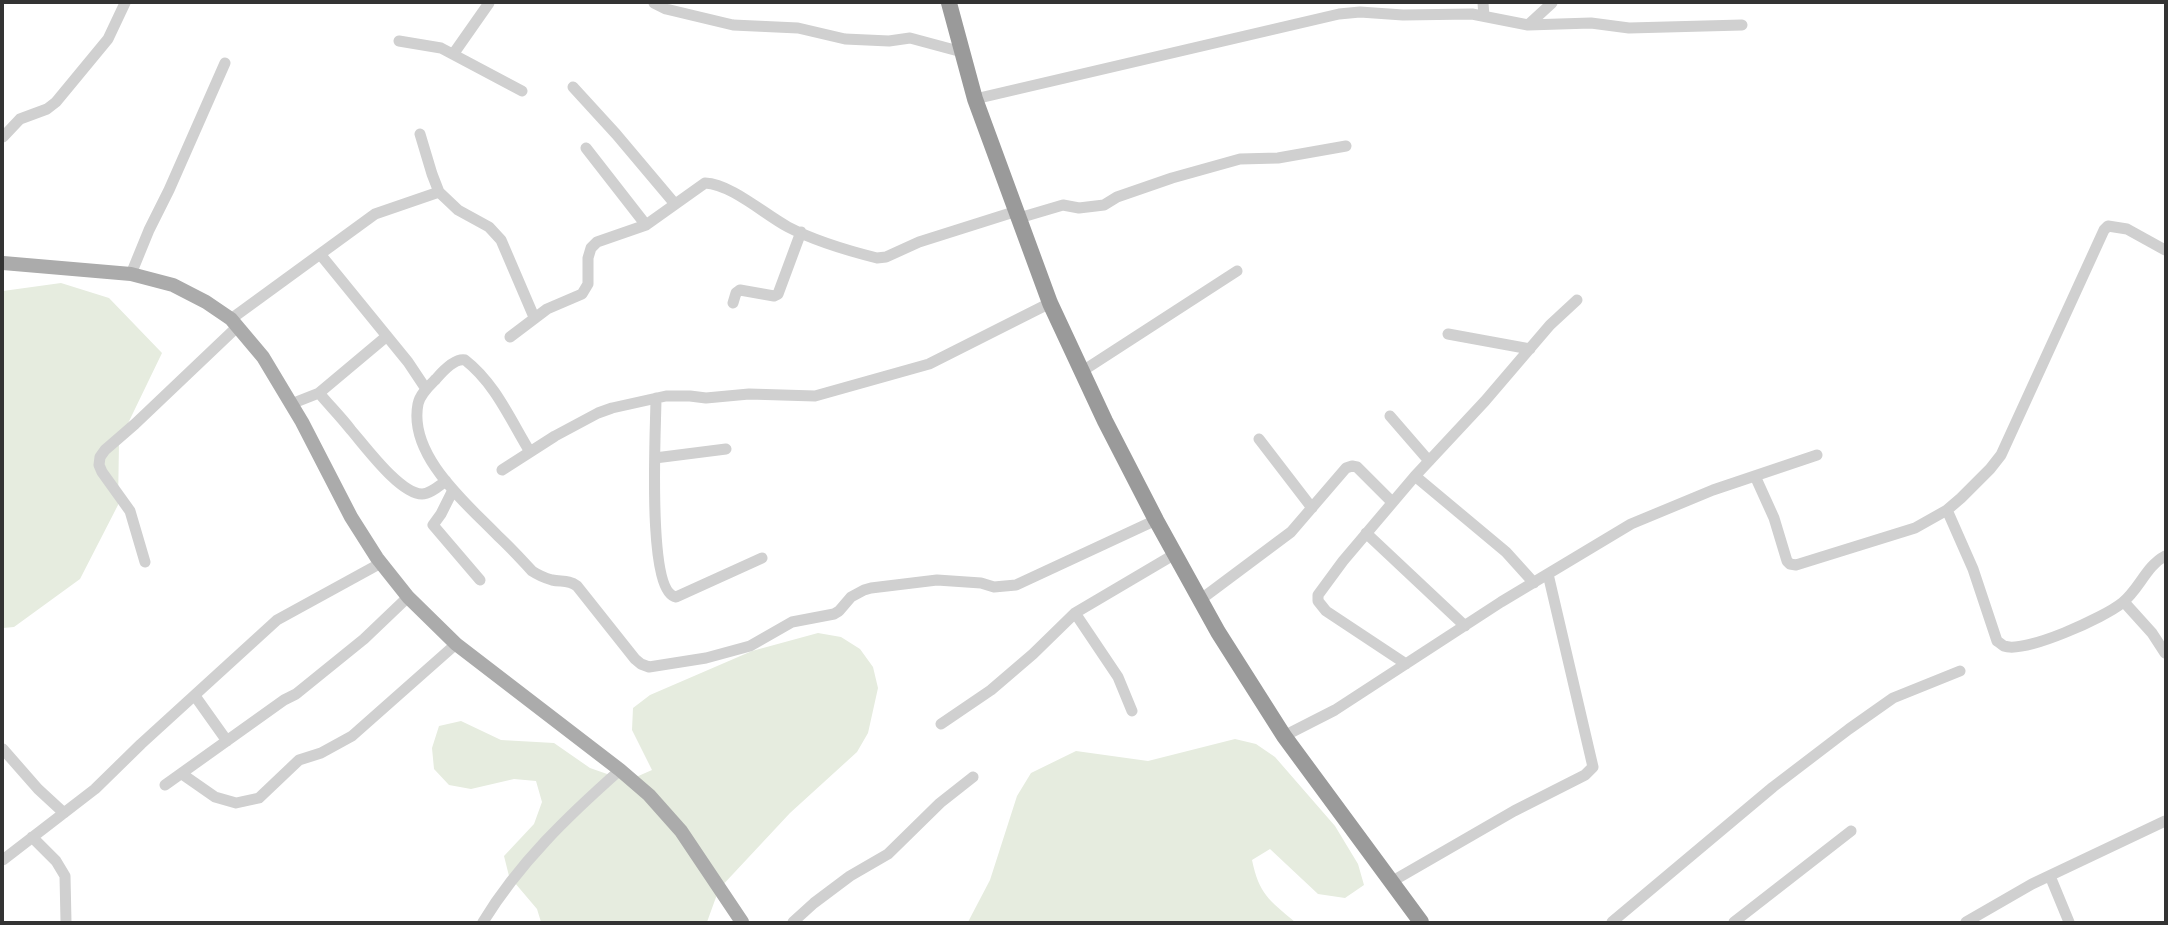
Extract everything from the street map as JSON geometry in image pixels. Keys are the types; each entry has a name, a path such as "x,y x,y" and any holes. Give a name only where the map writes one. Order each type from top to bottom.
{"highway":[{"path":"949,3 975,99 1050,303 1081,372 1156,520 1218,632 1284,736 1421,922"}],"main road":[{"path":"3,263 131,274 173,285 206,302 234,323 263,357 291,404 351,517 381,563 408,597 456,644 620,770 649,796 681,831 742,922"}],"street":[{"path":"3,137 20,119 47,109 56,102 108,39 125,3"},
{"path":"454,53 489,3"},
{"path":"654,3 666,9 733,25 798,28 845,39 889,41 910,38 962,52"},
{"path":"1482,3 1484,16"},
{"path":"1528,25 1552,3"},
{"path":"975,99 1339,14 1360,12 1403,15 1472,14 1528,25 1591,23 1628,28 1742,25"},
{"path":"399,41 441,48 454,53 522,91"},
{"path":"131,274 226,63"},
{"path":"573,87 616,134 675,204"},
{"path":"420,134 439,192 458,210 489,227 501,240 534,317"},
{"path":"510,337 534,317 582,294 586,289 589,278 588,258 591,248 597,242 646,225 705,183 726,189 801,232 866,255 886,257 919,242 1018,214 1063,205 1079,208 1104,205 1124,195 1227,162 1240,159 1278,158 1346,146"},
{"path":"586,148 646,225"},
{"path":"145,562 130,511 102,472 99,465 100,457 105,450 135,424 234,323 320,254 375,214 439,192"},
{"path":"1755,476 1774,518 1787,561 1790,564 1796,565 1915,528 1947,510 1990,470 2001,455 2104,230 2108,226 2126,229 2165,250"},
{"path":"733,303 736,294 740,290 774,296 778,294 801,232"},
{"path":"320,254 387,336 426,389"},
{"path":"1081,372 1237,271"},
{"path":"1406,664 1326,611 1318,601 1318,595 1392,502 1561,314 1577,300"},
{"path":"502,470 598,413 612,408 666,396 712,398 749,394 815,396 929,364 1050,303"},
{"path":"1448,334 1530,349"},
{"path":"291,404 319,393 387,336"},
{"path":"530,452 496,394 465,360 457,361 439,375 426,389 418,402 418,433 450,486 532,571 540,576 552,580 570,581 577,586 635,659 641,664 649,667 706,658 750,646 792,622 834,614 839,611 851,596 864,590 937,580 981,582 994,587 1016,585 1156,520"},
{"path":"319,393 351,429 374,459 394,478 415,493 425,494 450,486"},
{"path":"656,398 655,536 661,575 667,590 672,596 676,597 762,558"},
{"path":"1390,416 1429,460"},
{"path":"1259,439 1312,508"},
{"path":"655,458 726,449"},
{"path":"1284,736 1335,710 1465,626 1631,524 1713,490 1817,455"},
{"path":"1200,600 1291,532 1346,468 1352,466 1357,467 1392,502"},
{"path":"1415,476 1506,552 1534,583"},
{"path":"450,486 441,514 433,525 480,580"},
{"path":"1947,510 1973,569 1996,641 2005,646 2023,646 2051,639 2108,613 2124,602 2146,573 2165,556"},
{"path":"1366,533 1465,626"},
{"path":"942,724 991,690 1033,654 1075,613 1175,554"},
{"path":"3,860 95,789 135,749 277,620 381,563"},
{"path":"1391,882 1514,811 1586,775 1593,767 1548,574"},
{"path":"165,785 284,700 296,694 364,639 408,597"},
{"path":"2124,602 2152,633 2165,652"},
{"path":"1075,613 1118,677 1132,711"},
{"path":"182,774 214,797 236,803 259,798 299,760 321,753 352,736 456,644"},
{"path":"1612,922 1774,787 1892,698 1960,671"},
{"path":"195,696 227,741"},
{"path":"5,756 64,813"},
{"path":"483,922 499,896 524,865 568,816 620,770"},
{"path":"793,922 814,903 850,876 888,854 940,803 973,777"},
{"path":"1966,922 2050,876 2165,821"},
{"path":"1734,922 1851,831"},
{"path":"32,837 56,861 65,876 66,922"},
{"path":"2050,876 2069,922"}],"shaded area":[{"path":"61,283 109,298 162,353 119,442 118,505 80,579 14,627 3,628 3,291"},
{"path":"818,633 841,637 860,649 873,667 878,688 868,733 857,752 790,813 719,889 707,922 541,922 537,909 509,876 504,856 534,824 542,802 536,781 514,779 471,789 449,785 434,769 432,748 439,726 461,721 501,740 554,743 590,768 627,781 652,770 632,730 633,708 650,695 752,651"},
{"path":"1235,739 1256,744 1275,757 1335,826 1358,864 1364,885 1345,898 1318,894 1270,849 1252,860 1258,881 1266,896 1295,922 968,922 990,880 1017,796 1031,773 1076,751 1148,761"}]}
